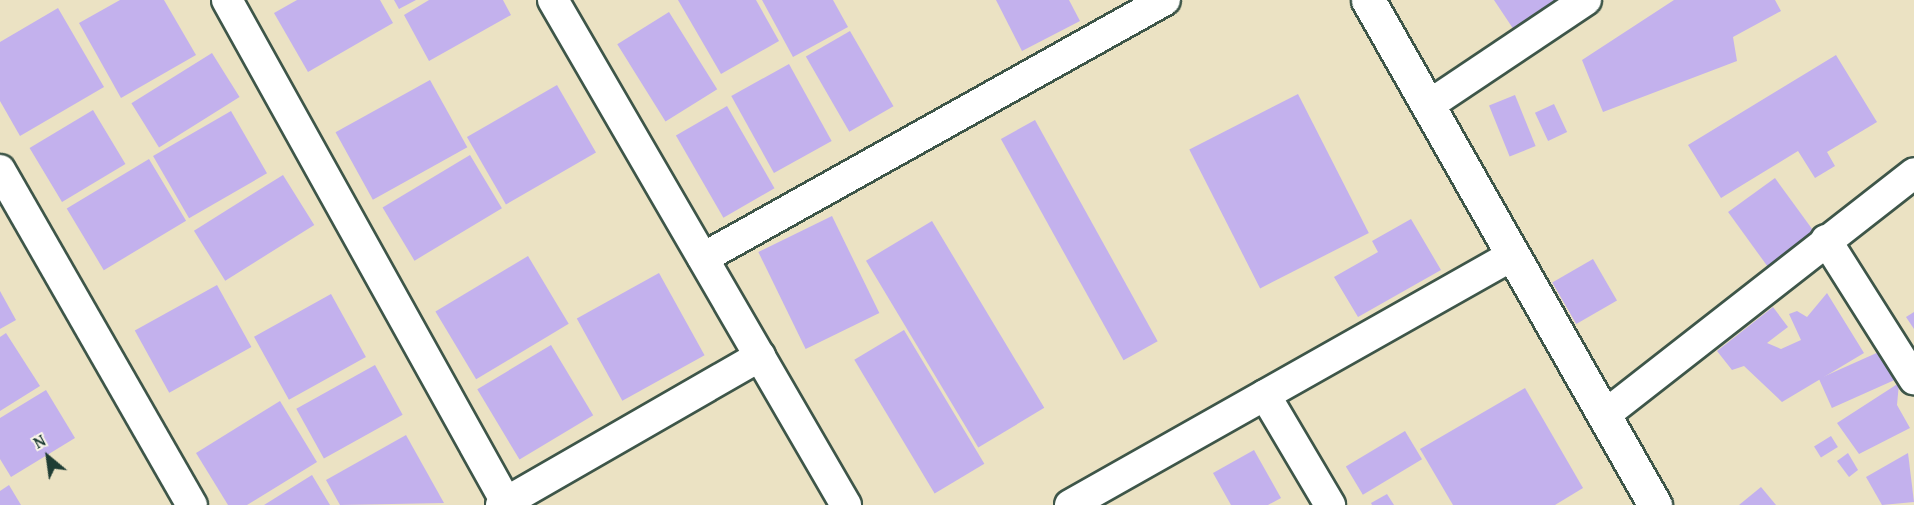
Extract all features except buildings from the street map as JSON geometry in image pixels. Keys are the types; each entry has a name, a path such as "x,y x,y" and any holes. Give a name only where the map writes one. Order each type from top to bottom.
{"street":[{"path":"227,0 504,504 760,356"},
{"path":"703,258 1165,0"},
{"path":"1368,0 1606,414 1655,505"},
{"path":"1429,105 1586,0"},
{"path":"557,1 846,505"},
{"path":"0,170 192,505"},
{"path":"1606,414 1914,172"},
{"path":"1826,240 1914,379"},
{"path":"1082,502 1265,395 1513,255"},
{"path":"1265,395 1330,505"}]}
